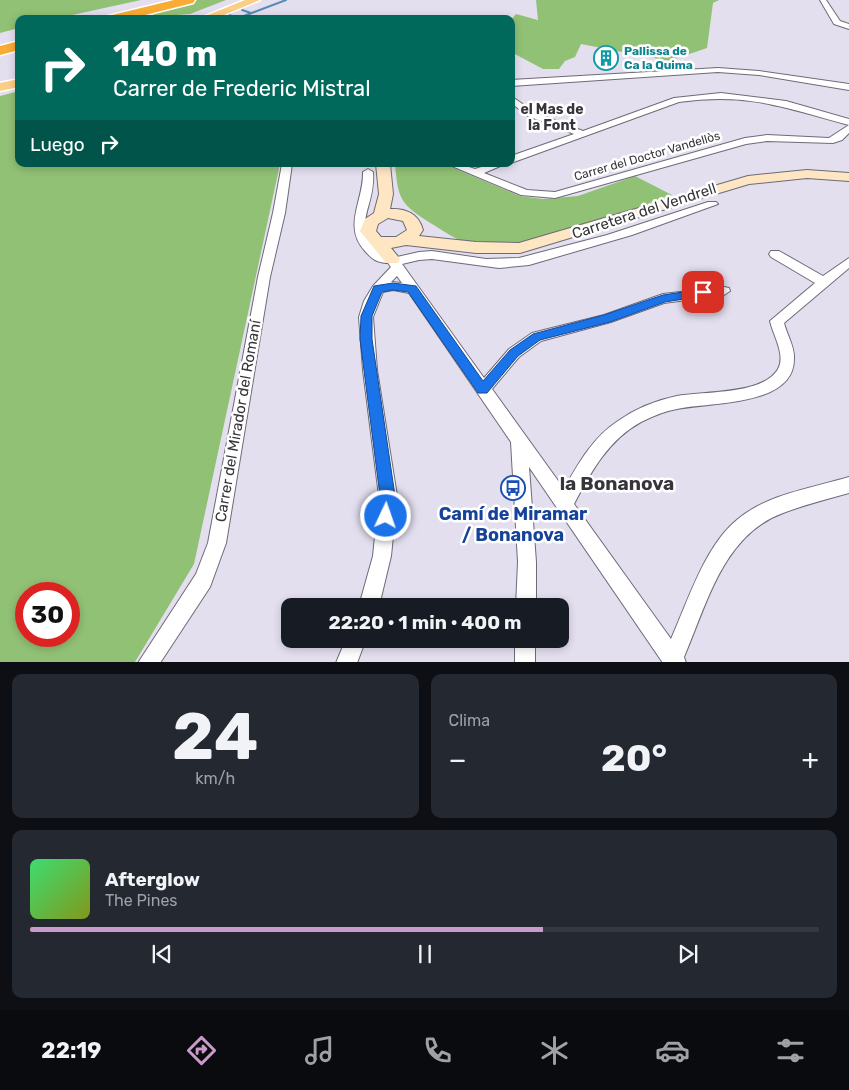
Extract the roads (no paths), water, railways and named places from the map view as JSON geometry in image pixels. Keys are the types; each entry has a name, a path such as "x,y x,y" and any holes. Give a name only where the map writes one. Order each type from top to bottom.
{"highway":[{"path":"118,15 171,0"},
{"path":"120,15 188,0"},
{"path":"0,46 15,41"},
{"path":"0,51 15,46"}],"main road":[{"path":"214,15 255,0"},
{"path":"225,15 263,0"},
{"path":"0,87 15,84"},
{"path":"0,92 15,89"}],"street":[{"path":"823,0 837,22 849,27"},
{"path":"515,83 718,70 759,73 849,86"},
{"path":"515,159 677,100 712,95 766,99 800,106 849,122"},
{"path":"515,102 531,114 582,134"},
{"name":"Carrer del Doctor Vandellòs","path":"459,167 525,193 555,195 745,141 767,138 830,141 838,138 849,128"},
{"name":"Carrer del Mirador del Romaní","path":"148,662 203,580 217,543 264,277 279,212 286,167"},
{"path":"381,215 386,194 383,167"},
{"path":"474,173 491,167"},
{"path":"368,172 368,189 358,232 360,239 378,258 394,264 411,256 428,255 476,263 500,264 539,259 602,241 712,204"},
{"name":"Carretera del Vendrell","path":"406,237 473,249 520,248 730,184 778,176 832,176 849,178"},
{"path":"386,194 398,214"},
{"path":"371,598 382,556 388,496 366,339 366,316 406,237 415,226 410,218 398,214 381,215 368,226 372,239 378,242 387,244 406,237"},
{"path":"378,242 674,660"},
{"path":"775,254 823,282"},
{"path":"564,505 591,459 621,427 638,416 684,401 753,392 772,384 784,372 788,353 777,322 849,262"},
{"path":"378,289 393,286 412,289"},
{"path":"482,390 514,353 537,337 606,319 663,299 724,291"},
{"path":"519,442 527,562 526,598"},
{"path":"674,660 715,563 734,534 745,524 777,506 849,485"},
{"path":"346,662 352,648"},
{"path":"525,648 525,662"}],"waterway":[{"path":"247,15 286,0"},
{"path":"242,10 251,13"}],"place":[{"name":"Pallissa de Ca la Quima","path":"606,58"},
{"name":"Camí de Miramar / Bonanova","path":"513,488"}],"district":[{"name":"el Mas de la Font","path":"552,118"},
{"name":"la Bonanova","path":"617,483"}]}
